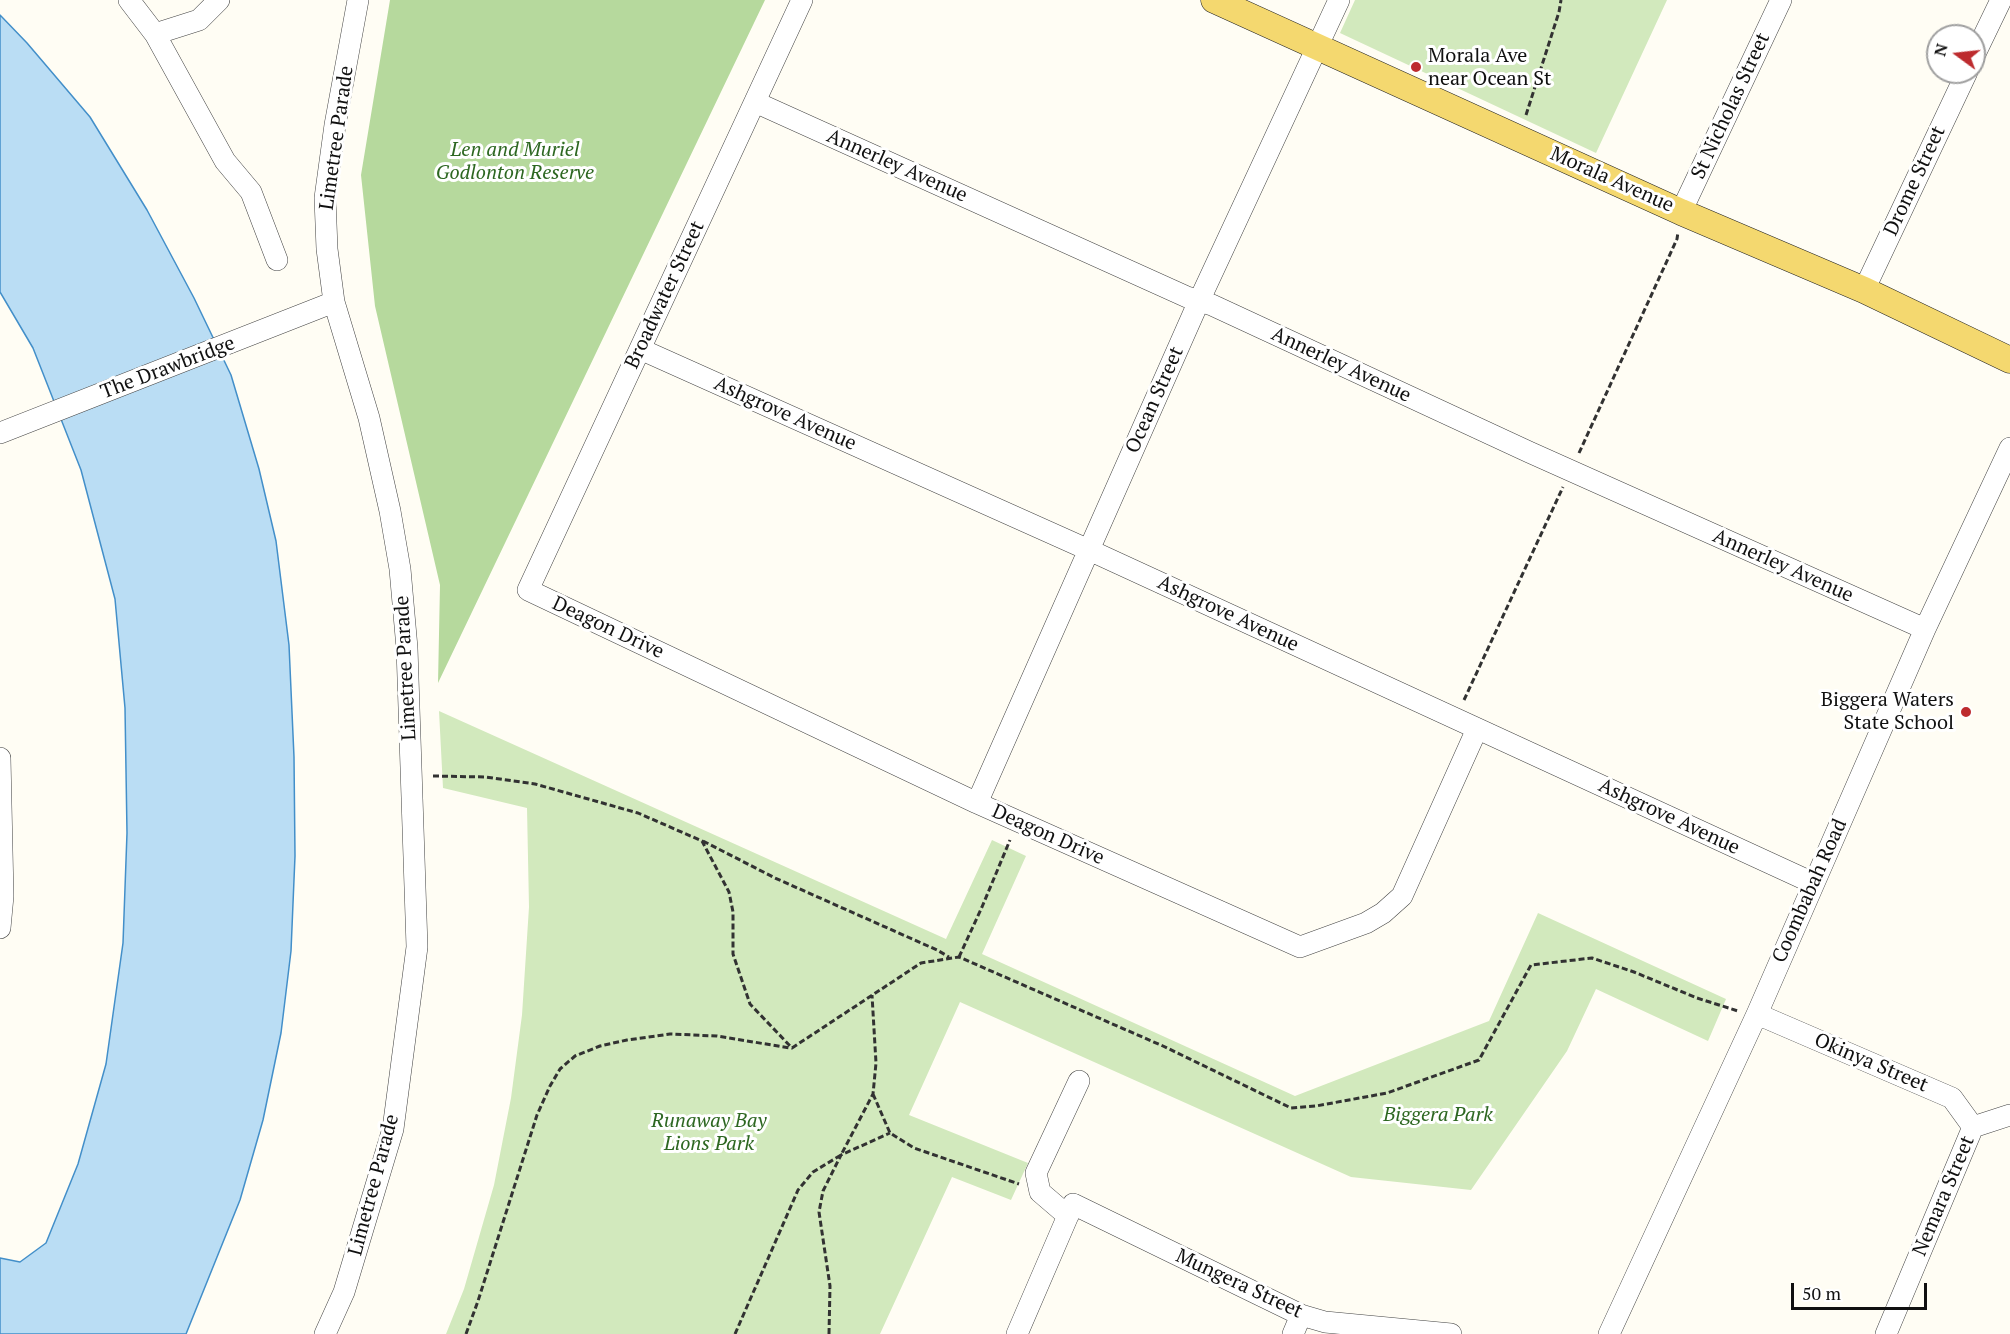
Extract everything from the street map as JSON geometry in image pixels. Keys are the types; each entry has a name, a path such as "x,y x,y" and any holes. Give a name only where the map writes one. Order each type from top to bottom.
{"main road":[{"name":"Morala Avenue","path":"1214,0 1681,212 1864,290 2010,360"}],"street":[{"path":"129,0 155,34 225,161 251,192 277,260"},
{"path":"155,34 199,20 219,0"},
{"name":"Limetree Parade","path":"325,1334 344,1292 393,1129 417,947 407,648 400,569 390,511 369,418 334,302 327,249 325,198 335,124 358,0"},
{"name":"Broadwater Street","path":"528,590 802,0"},
{"name":"Ocean Street","path":"977,803 1199,301 1339,0"},
{"name":"St Nicholas Street","path":"1681,212 1781,0"},
{"path":"1986,31 2001,0"},
{"name":"Drome Street","path":"1864,290 1960,84"},
{"name":"Annerley Avenue","path":"755,102 1212,305 1529,452 1925,629"},
{"name":"The Drawbridge","path":"0,433 334,302"},
{"name":"Ashgrove Avenue","path":"640,349 1088,550 1814,883"},
{"name":"Coombabah Road","path":"1609,1334 1749,1013 1814,883 1925,629 2010,448"},
{"name":"Deagon Drive","path":"528,590 1018,822 1300,947 1366,923 1383,913 1402,896 1477,729"},
{"path":"0,758 3,896 0,928"},
{"name":"Okinya Street","path":"1749,1013 1952,1098 1972,1127"},
{"path":"1039,1187 1036,1173 1079,1081"},
{"name":"Nemara Street","path":"1886,1334 1972,1127 2010,1115"},
{"name":"Mungera Street","path":"1039,1187 1040,1192 1070,1210 1297,1325 1343,1324 1451,1334"},
{"path":"1017,1334 1070,1210"}],"path":[{"path":"1526,115 1561,0"},
{"path":"433,776 485,777 536,784 638,813 950,958"},
{"path":"959,957 1018,822"},
{"path":"702,841 729,892 733,912 733,954 750,1004 792,1048"},
{"path":"466,1334 482,1291 537,1115 560,1069 575,1056 600,1046 670,1034 717,1036 792,1048 921,963 959,957 1163,1046 1291,1108 1316,1106 1387,1093 1479,1060 1531,965 1592,958 1634,972 1697,998 1749,1013"},
{"path":"829,1334 830,1286 819,1212 823,1191 873,1095 876,1063 872,995"},
{"path":"873,1095 890,1133 914,1148 1014,1183 1039,1187"},
{"path":"735,1334 798,1190 813,1173 841,1155 890,1133"}],"green space":[{"name":"Len and Muriel Godlonton Reserve","path":"390,0 765,0 438,683 440,585 375,306 361,175"},
{"path":"1355,0 1667,0 1596,153 1340,33"},
{"name":"Runaway Bay Lions Park","path":"439,711 946,939 992,840 1026,856 982,954 1295,1096 1489,1021 1538,913 1726,999 1708,1041 1596,989 1567,1051 1471,1190 1351,1177 960,1002 909,1115 1028,1163 1011,1200 952,1177 880,1334 446,1334 464,1289 494,1185 511,1098 522,1015 529,907 527,808 443,788"}],"water":[{"path":"0,15 90,117 147,210 194,298 231,375 259,469 276,541 289,645 294,757 295,856 291,951 281,1033 263,1120 240,1200 186,1334 0,1334 0,1258 20,1262 46,1243 78,1164 106,1064 123,943 127,833 125,708 115,599 81,470 33,348 0,292"}],"place":[{"name":"Morala Ave near Ocean St","path":"1416,67"},
{"name":"Biggera Waters State School","path":"1966,712"}],"park label":[{"name":"Biggera Park","path":"1438,1115"}]}
